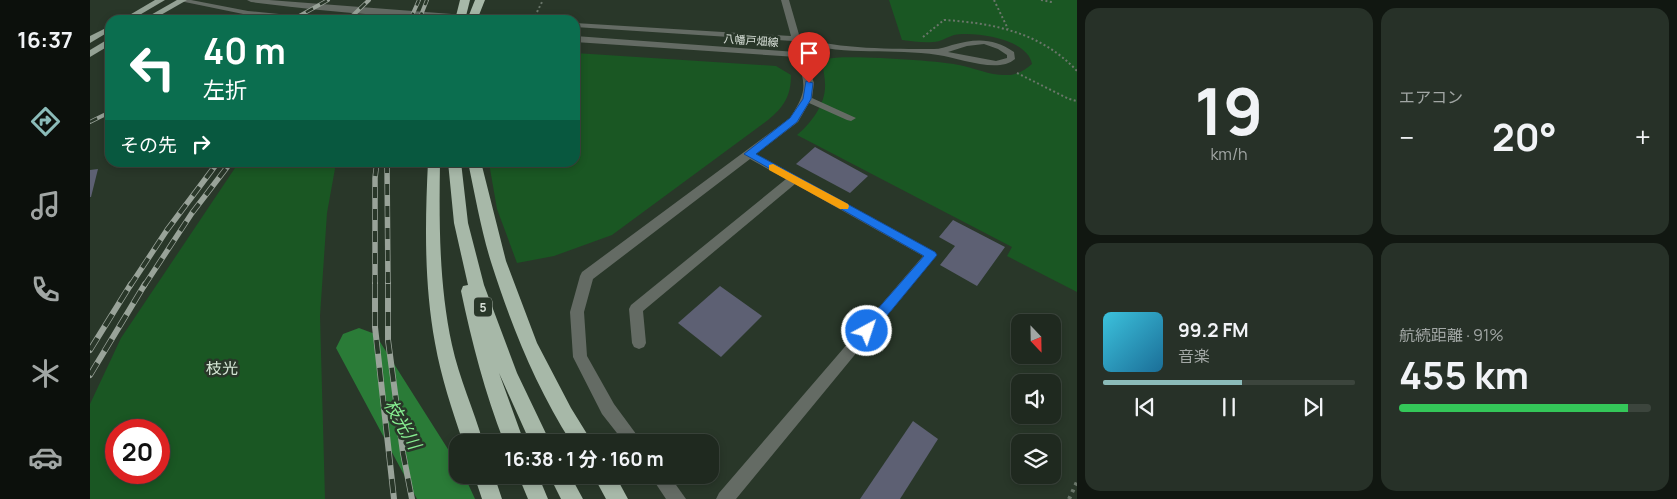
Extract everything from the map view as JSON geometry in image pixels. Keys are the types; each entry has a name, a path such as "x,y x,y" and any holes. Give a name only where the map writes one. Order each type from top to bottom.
{"highway":[{"path":"461,15 465,0"},
{"path":"478,15 480,0"},
{"path":"479,15 484,0"},
{"path":"434,167 433,258 441,332 463,415 470,434"},
{"name":"5","path":"454,167 460,238 469,292 483,350 503,416 511,434"},
{"path":"475,167 498,261 529,345 564,414 577,434"},
{"name":"5","path":"455,181 465,240 480,296 502,363 536,434"},
{"path":"487,484 492,499"},
{"path":"532,484 538,499"},
{"path":"564,484 573,499"},
{"path":"609,484 618,499"}],"main road":[{"path":"134,15 161,0"},
{"path":"155,15 181,0"},
{"path":"90,40 105,31"},
{"path":"90,54 105,44"}],"street":[{"path":"181,0 268,15"},
{"path":"251,0 416,15"},
{"path":"628,434 608,409 580,357 577,312 587,276 794,120 807,99 809,83 785,0"},
{"name":"八幡戸畑線","path":"580,24 795,38 824,47"},
{"name":"八幡戸畑線","path":"580,39 800,54 824,47"},
{"path":"824,47 937,52 997,64 1011,60 1011,54 1005,49 995,44 974,41 937,52"},
{"path":"807,99 851,118"},
{"path":"725,499 931,255 749,154"},
{"path":"639,343 636,309 794,179"},
{"path":"665,484 677,499"}],"path":[{"path":"535,15 542,0"},
{"path":"994,0 1009,29"},
{"path":"1041,0 1051,2 1050,0"},
{"path":"1017,73 1068,99 1077,101"},
{"path":"1069,499 1077,482"}],"green space":[{"path":"889,0 1077,0 1077,292 1007,256 1012,247 797,135 817,113 823,99 825,81 823,64 828,59 851,57 933,62 959,65 1002,75 1018,73 1032,64 1028,55 1021,48 987,36 963,34 929,42 902,40"},
{"path":"580,53 776,66 791,75 790,89 786,100 768,120 612,235 554,256 517,263 497,209 490,167 580,167"},
{"path":"236,167 335,167 327,213 320,316 325,499 90,499 90,404 121,338"}],"building":[{"path":"815,147 868,176 850,193 796,164"},
{"path":"98,169 91,197 90,197 90,170"},
{"path":"953,220 1005,247 977,286 940,265 955,246 939,237"},
{"path":"720,286 762,316 721,357 678,323"},
{"path":"913,421 938,439 900,499 860,499"}],"waterway":[{"name":"枝光川","path":"359,348 447,499"}],"railway":[{"path":"301,15 328,0"},
{"path":"353,15 369,0"},
{"path":"412,15 419,0"},
{"path":"421,15 427,0"},
{"path":"90,122 105,114"},
{"path":"130,286 167,230 214,167"},
{"path":"144,286 192,213 227,167"},
{"path":"376,167 375,327 394,499"},
{"path":"387,167 388,286"},
{"path":"90,350 131,284"},
{"path":"90,375 145,284"},
{"path":"388,286 388,340 403,453 412,499"}],"slow traffic":[{"path":"773,167 844,206"}],"district":[{"name":"枝光","path":"222,368"}],"route":[{"path":"809,83 807,99 794,120 749,154 931,255 867,331"}]}
